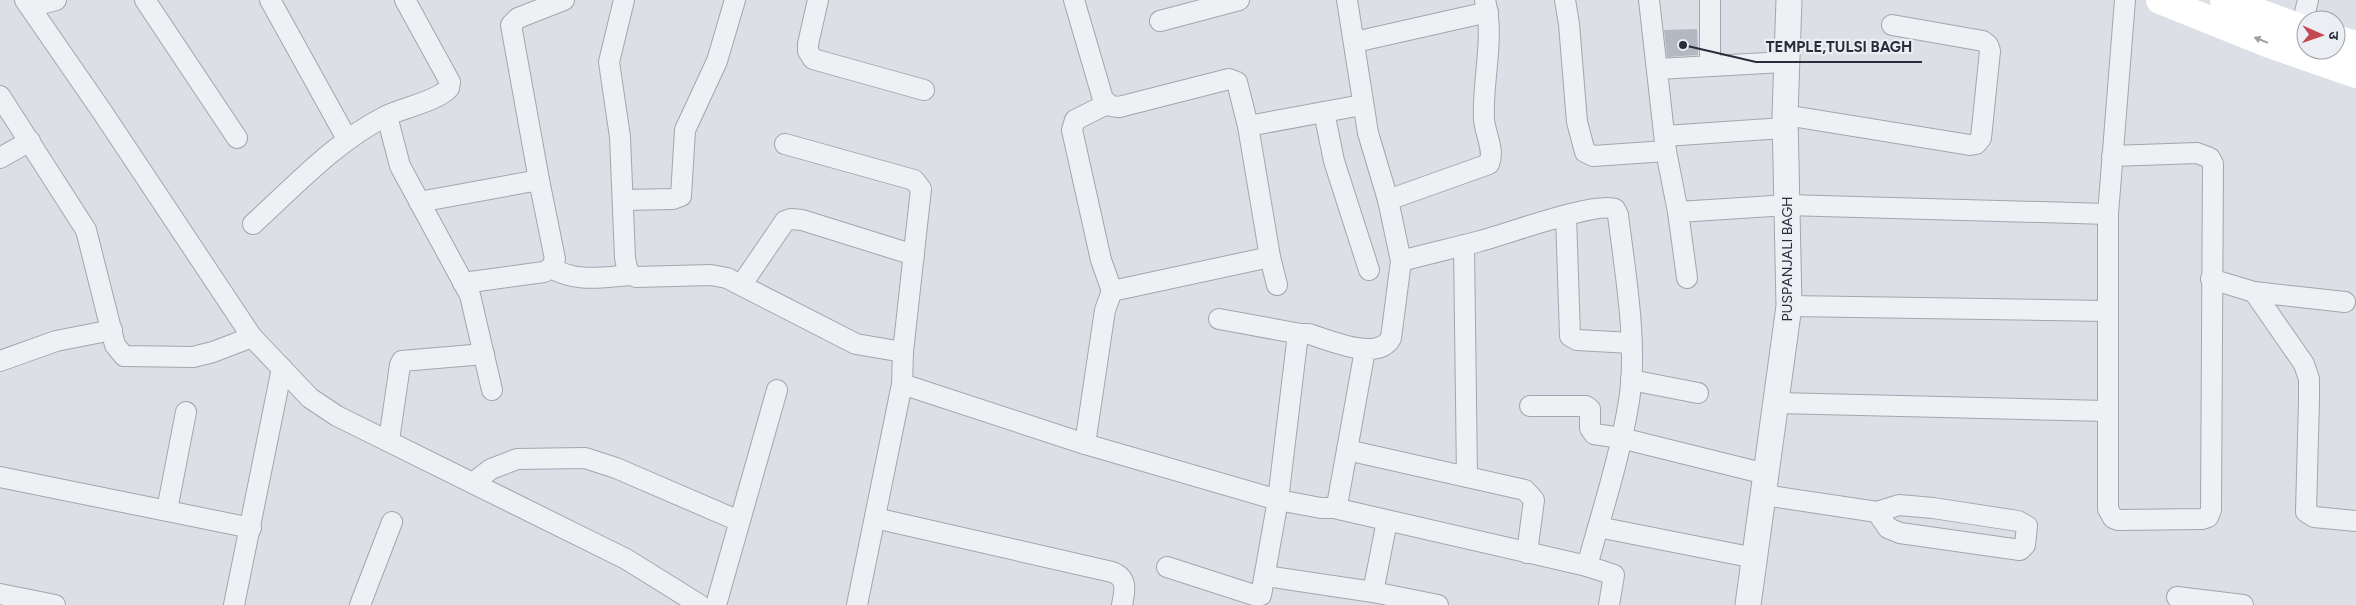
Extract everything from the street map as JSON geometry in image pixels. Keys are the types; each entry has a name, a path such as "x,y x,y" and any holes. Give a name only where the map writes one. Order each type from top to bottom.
{"main road":[{"path":"2160,0 2296,34"},
{"path":"2224,0 2296,34"},
{"path":"2335,60 2356,74"}],"street":[{"path":"56,0 27,4 103,113 252,337 321,406 626,560 700,605"},
{"path":"145,0 237,138"},
{"path":"270,0 347,139"},
{"path":"253,224 347,139 387,116 447,91 450,84 405,0"},
{"path":"463,283 544,272 551,268 554,259 511,25 518,18 564,0"},
{"path":"624,0 608,62 618,123 626,268 632,275"},
{"path":"623,200 673,199 682,196 685,130 717,61 735,0"},
{"path":"818,0 808,44 808,51 813,59 924,90"},
{"path":"1074,0 1103,99 1107,104 1118,107 1233,79 1238,84 1248,126 1270,257 1278,285"},
{"path":"1160,20 1240,0"},
{"path":"1220,319 1310,334 1364,350 1387,344 1391,338 1401,261 1388,200 1368,133 1362,105 1355,42 1347,0"},
{"path":"1565,0 1578,122 1585,152 1593,156 1785,122 1970,145 1976,144 1981,138 1990,51 1988,45 1983,41 1892,25"},
{"path":"1649,0 1666,143 1687,278"},
{"path":"1710,0 1710,66"},
{"name":"PUSPANJALI BAGH","path":"1748,605 1789,306 1785,122 1789,0"},
{"path":"2112,156 2192,153 2210,158 2213,164 2210,510 2208,517 2118,520 2113,518 2108,509 2106,411 2108,214 2112,156 2125,0"},
{"path":"1355,42 1487,6 1483,106 1484,129 1492,152 1489,164 1388,200"},
{"path":"1658,69 1786,62"},
{"path":"0,96 86,230 118,351 124,356 193,357 213,352 252,337"},
{"path":"1085,444 1105,310 1112,291 1102,260 1072,130 1075,120 1107,104"},
{"path":"1248,126 1362,105"},
{"path":"1324,112 1334,161 1369,270"},
{"path":"387,116 400,166 475,309 492,390"},
{"path":"0,158 30,141"},
{"path":"785,144 914,180 920,184 921,189 903,352 902,384 857,605"},
{"path":"420,202 539,180"},
{"path":"1678,212 1788,205 2108,214"},
{"path":"1401,261 1566,216 1608,208 1617,212 1631,343 1631,380 1622,438 1587,566"},
{"path":"1566,216 1570,336 1577,340 1631,343"},
{"path":"742,284 785,221 791,219 802,220 914,255"},
{"path":"1464,245 1467,477"},
{"path":"1112,291 1270,257"},
{"path":"551,268 568,277 578,278 632,275 711,275 742,284 856,344 903,352"},
{"path":"2211,279 2254,292 2344,302"},
{"path":"2254,292 2304,364 2309,379 2306,512 2314,517 2356,521"},
{"path":"1789,306 2108,312"},
{"path":"0,361 56,341 112,330"},
{"path":"1167,567 1257,596 1264,591 1278,500 1298,342 1301,334"},
{"path":"1334,508 1338,500 1364,350"},
{"path":"389,440 402,361 407,359 484,354"},
{"path":"234,605 282,368"},
{"path":"1631,380 1698,393"},
{"path":"902,384 1085,444 1278,500 1321,508 1334,508 1587,566 1614,575 1609,605"},
{"path":"716,605 777,390"},
{"path":"1777,403 2106,411"},
{"path":"1530,406 1586,406 1590,409 1590,428 1594,434 1622,438 1765,485 1878,512 1899,505 1933,508 2018,521 2027,526 2025,545 2020,550 1900,533 1888,528 1878,512"},
{"path":"167,510 186,412"},
{"path":"1347,450 1525,490 1531,494 1534,500 1527,553"},
{"path":"473,484 491,469 517,459 585,458 616,468 739,521"},
{"path":"0,477 250,528"},
{"path":"875,518 1112,572 1120,576 1124,583 1122,605"},
{"path":"1373,592 1387,521"},
{"path":"360,605 392,522"},
{"path":"1598,527 1755,558"},
{"path":"1266,576 1373,592 1438,605"},
{"path":"0,594 55,605"},
{"path":"2177,597 2243,605"}],"building":[{"path":"1697,29 1698,55 1667,57 1664,30"}],"place":[{"name":"TEMPLE,TULSI BAGH","path":"1683,45"}]}
